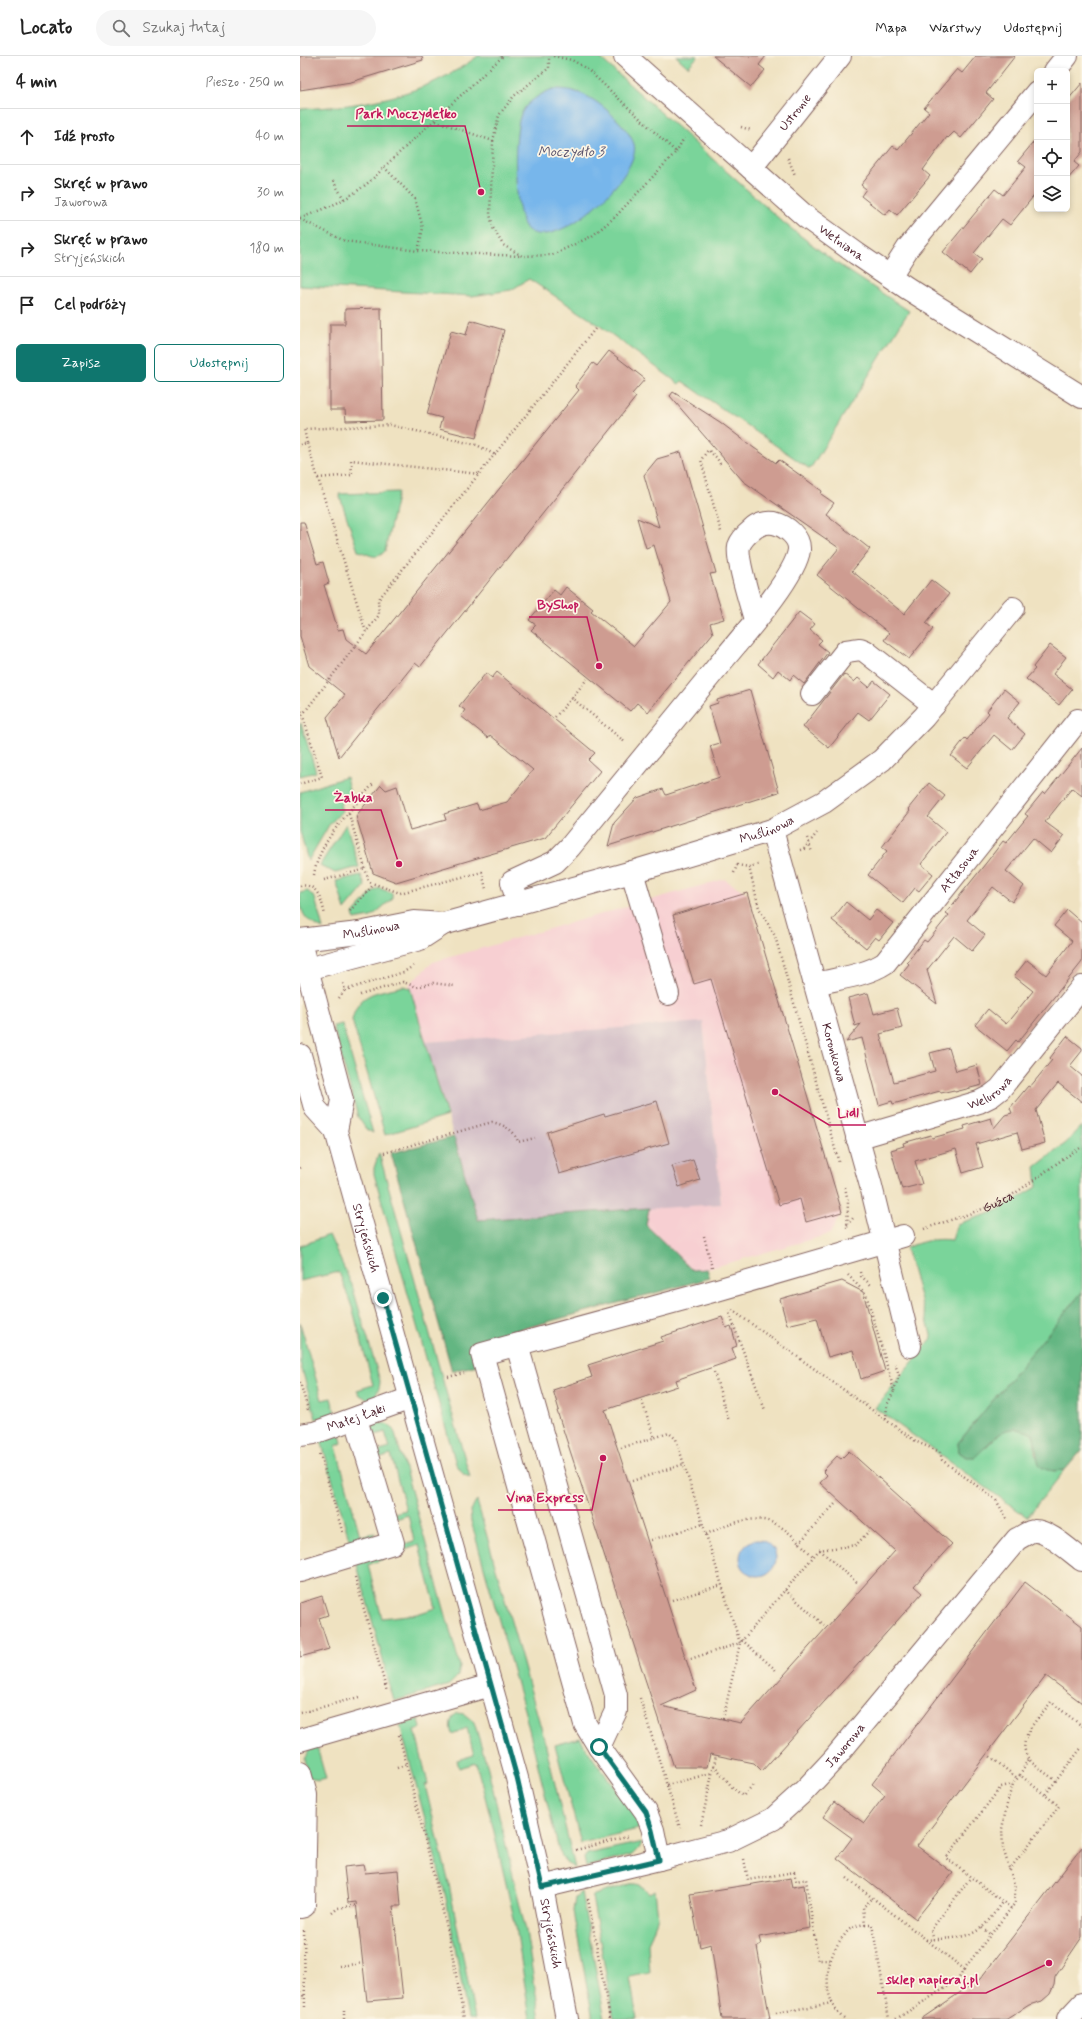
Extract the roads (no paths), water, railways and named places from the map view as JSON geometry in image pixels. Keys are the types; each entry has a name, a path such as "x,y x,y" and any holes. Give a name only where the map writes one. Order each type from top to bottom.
{"street":[{"name":"Wełniana","path":"625,56 806,217 890,276 1082,397"},
{"name":"Ustronie","path":"751,168 840,56"},
{"path":"1057,68 1067,56"},
{"path":"890,276 908,248 1034,96"},
{"name":"Muślinowa","path":"304,970 420,939 443,924 516,896 632,872 772,830 824,802 882,760 934,705 1013,608"},
{"path":"516,896 512,882 556,862 570,847 755,620"},
{"path":"812,694 846,651 860,649 865,651 934,705"},
{"name":"Atłasowa","path":"816,984 864,972 885,963 1078,720"},
{"name":"Koronkowa","path":"772,830 816,984 857,1138 894,1239 910,1346"},
{"path":"632,872 668,994"},
{"name":"Muślinowa","path":"300,941 359,933 414,922 443,924"},
{"name":"Stryjeńskich","path":"300,941 304,970 342,1100 336,1131 519,1786 542,1887 567,2019"},
{"name":"Welurowa","path":"857,1138 979,1102 991,1096 1000,1089 1082,987"},
{"name":"Stryjeńskich","path":"300,1055 315,1108 336,1131"},
{"path":"659,1860 646,1812 599,1747 585,1724 482,1354 726,1288 854,1252 894,1239"},
{"path":"517,1345 616,1695 616,1711 599,1747"},
{"name":"Małej Łąki","path":"300,1435 314,1433 356,1419 411,1398"},
{"path":"306,1569 393,1543 356,1419"},
{"name":"Jaworowa","path":"542,1887 659,1860 728,1841 773,1818 806,1790 834,1759 1017,1539 1033,1531 1041,1532 1052,1538 1082,1560"},
{"path":"300,1740 491,1684"},
{"path":"300,1773 306,1795 302,1907"},
{"path":"1068,2019 1082,2004"}],"water":[{"name":"Moczydło 3","path":"553,89 569,90 583,94 608,111 630,135 634,144 633,157 625,174 594,208 556,232 539,234 526,228 522,220 517,190 517,136 522,112 528,104 544,93"},
{"path":"762,1540 771,1545 775,1551 775,1565 771,1571 762,1576 754,1576 745,1571 741,1565 740,1554 745,1545 751,1541"}],"place":[{"name":"Park Moczydełko","path":"481,192"},
{"name":"ByShop","path":"599,666"},
{"name":"Żabka","path":"399,864"},
{"name":"Lidl","path":"775,1092"},
{"name":"Vina Express","path":"603,1458"},
{"name":"sklep napieraj.pl","path":"1049,1963"}]}
